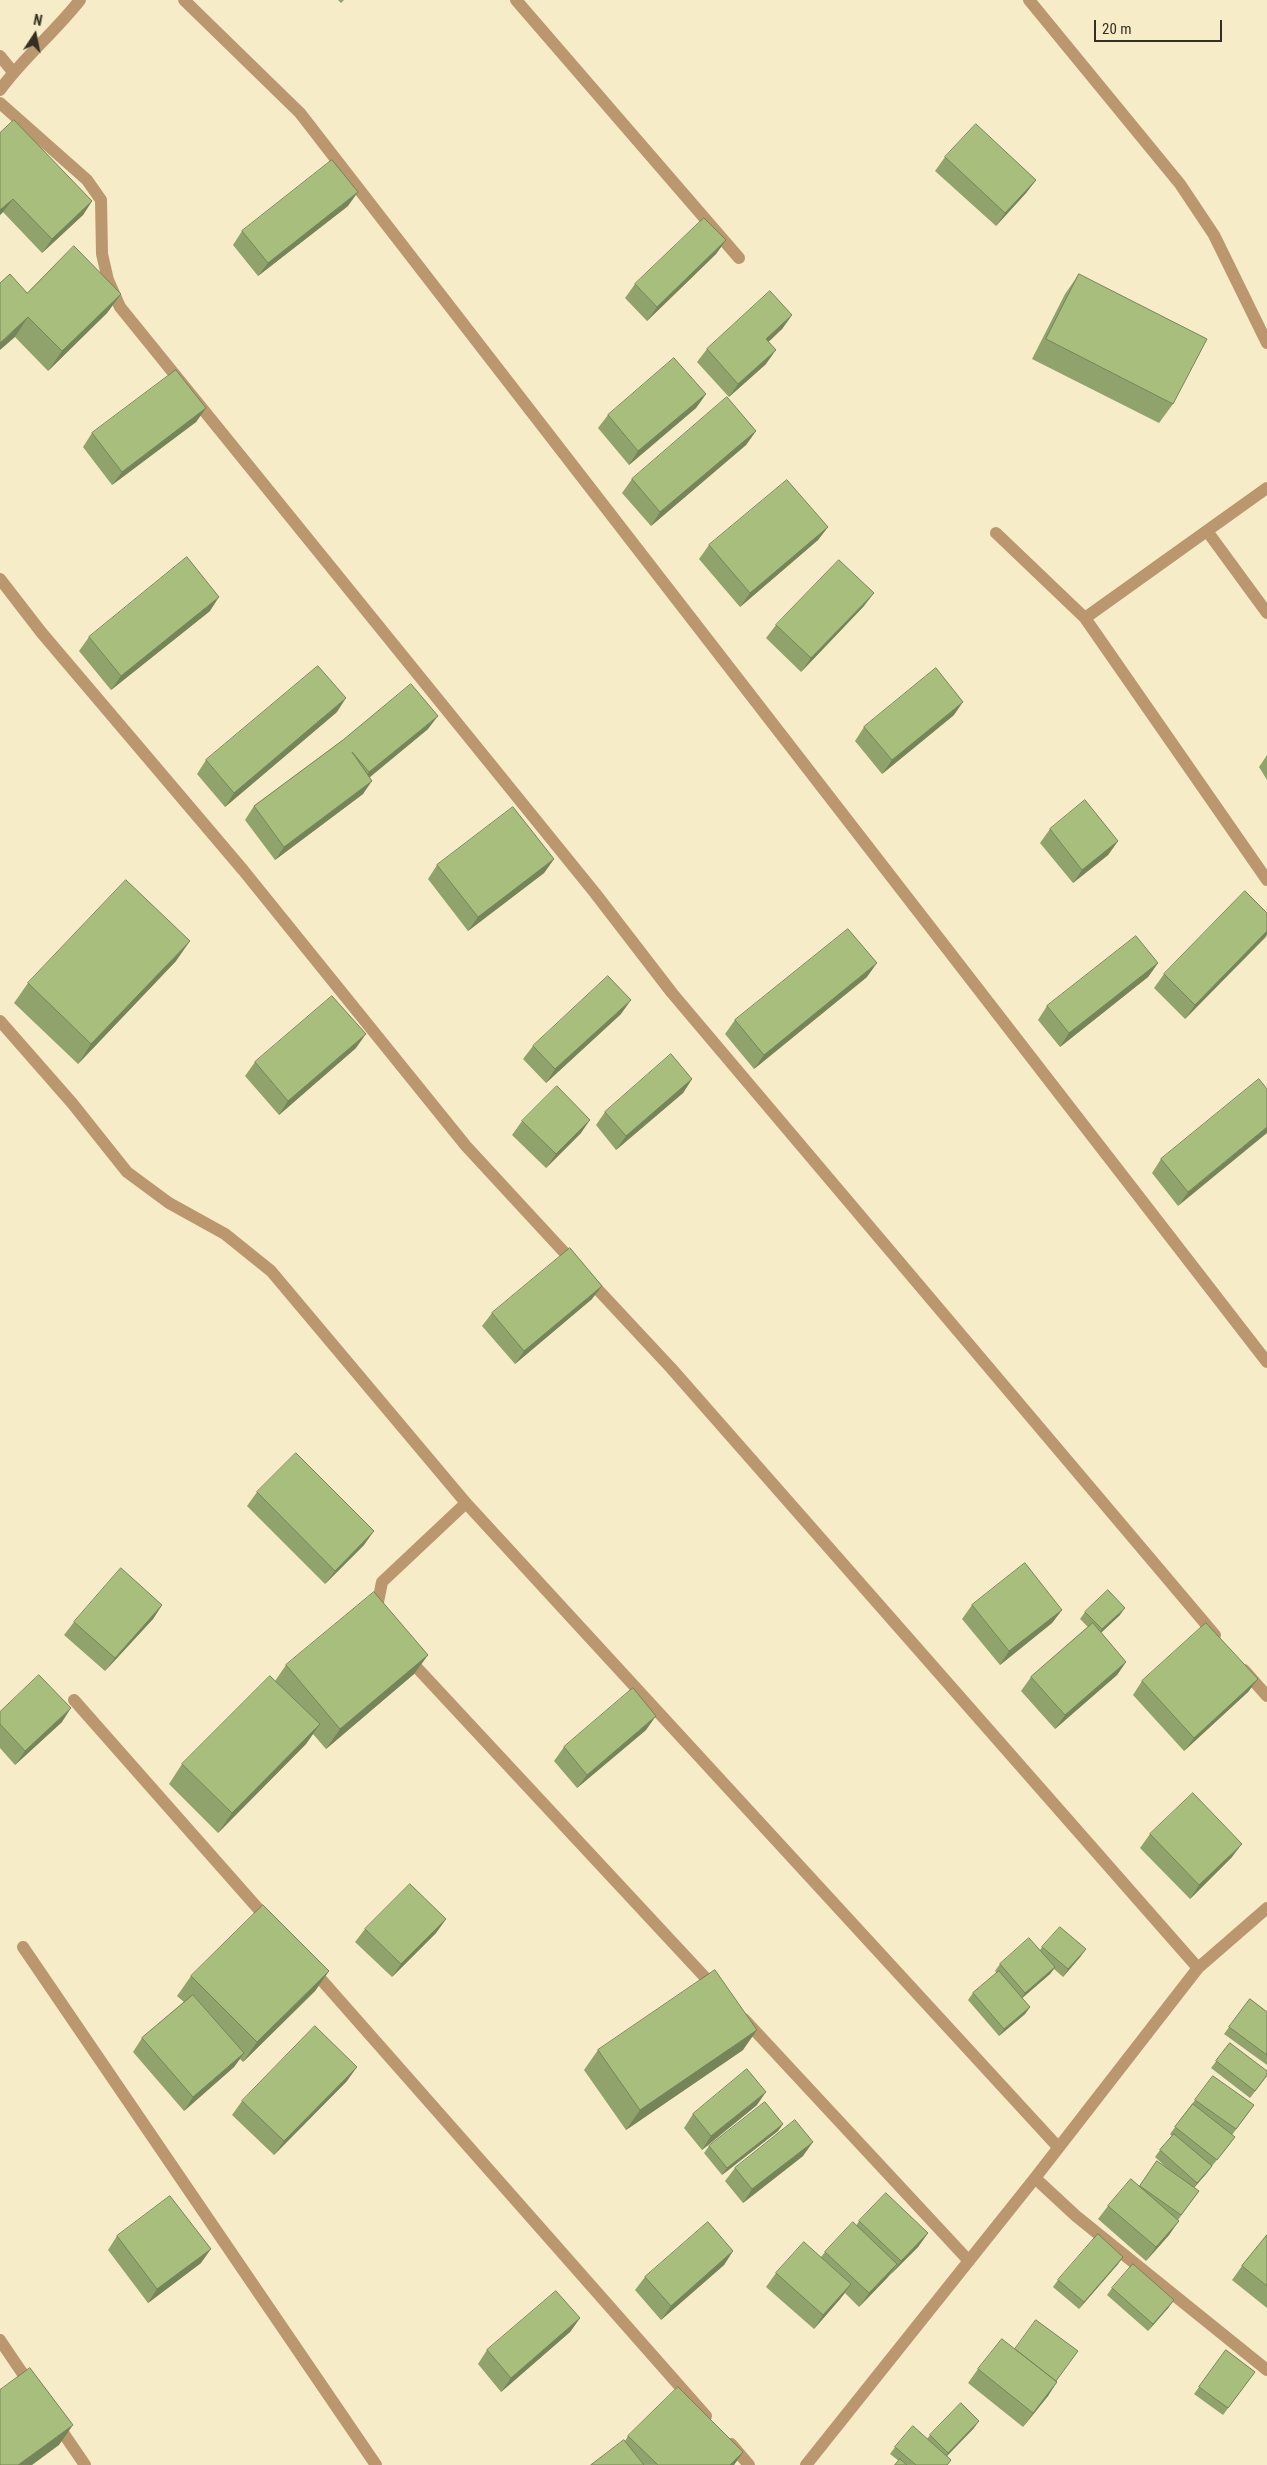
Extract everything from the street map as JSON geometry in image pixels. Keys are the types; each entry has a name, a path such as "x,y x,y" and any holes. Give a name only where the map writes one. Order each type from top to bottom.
{"street":[{"path":"0,90 13,72 59,27 80,0"},
{"path":"184,0 300,113 1267,1362"},
{"path":"516,0 739,258"},
{"path":"1029,0 1180,184 1214,235 1267,343"},
{"path":"0,56 13,72"},
{"path":"0,103 87,180 101,200 102,254 108,280 120,307 595,893 672,993 1222,1643"},
{"path":"1085,618 1267,488"},
{"path":"1207,531 1267,613"},
{"path":"996,533 1085,618 1267,880"},
{"path":"0,579 41,632 243,870 466,1146 671,1368 1198,1968"},
{"path":"0,1021 72,1103 127,1172 169,1203 225,1234 271,1272 466,1503 1058,2147"},
{"path":"374,1622 382,1582 466,1503"},
{"path":"401,1651 724,1998"},
{"path":"1235,1658 1267,1696"},
{"path":"74,1700 277,1930"},
{"path":"806,2465 1035,2178 1198,1968 1267,1908"},
{"path":"23,1947 376,2465"},
{"path":"304,1960 749,2465"},
{"path":"738,2013 969,2261"},
{"path":"1035,2178 1076,2216 1267,2370"},
{"path":"0,2340 37,2395"},
{"path":"48,2410 85,2465"}],"building":[{"path":"14,120 92,201 52,239 13,199 0,210 0,133"},
{"path":"976,124 1036,180 1005,213 945,157"},
{"path":"332,160 358,192 268,263 242,231"},
{"path":"704,218 726,240 657,307 635,284"},
{"path":"74,246 121,294 62,351 28,317 0,343 0,283 10,274 27,293"},
{"path":"1079,274 1207,339 1173,404 1046,339"},
{"path":"770,291 792,315 766,339 776,350 738,384 707,349"},
{"path":"674,358 706,394 638,451 608,415"},
{"path":"176,370 206,408 122,472 92,433"},
{"path":"727,397 756,431 660,512 632,479"},
{"path":"787,480 828,527 750,593 709,545"},
{"path":"187,557 219,597 121,676 89,637"},
{"path":"839,560 874,593 811,658 776,625"},
{"path":"318,666 346,698 234,793 206,760"},
{"path":"936,668 963,702 892,760 864,727"},
{"path":"411,684 438,716 369,772 352,752 372,781 284,847 254,806 343,740"},
{"path":"1085,800 1118,841 1082,870 1050,829"},
{"path":"513,807 554,859 478,917 437,865"},
{"path":"126,880 190,941 91,1044 28,983"},
{"path":"1245,891 1267,913 1267,931 1195,1005 1164,974"},
{"path":"848,929 877,963 764,1055 735,1020"},
{"path":"1136,936 1158,963 1069,1033 1047,1006"},
{"path":"608,976 631,1000 555,1069 533,1046"},
{"path":"332,996 366,1034 288,1101 255,1062"},
{"path":"671,1054 692,1079 626,1136 605,1112"},
{"path":"1259,1079 1267,1089 1267,1127 1188,1192 1161,1159"},
{"path":"557,1086 590,1120 556,1154 522,1121"},
{"path":"570,1248 602,1286 524,1351 492,1313"},
{"path":"296,1453 374,1531 335,1571 257,1492"},
{"path":"1025,1563 1062,1610 1009,1651 972,1605"},
{"path":"121,1568 162,1605 115,1658 74,1622"},
{"path":"1108,1590 1125,1608 1102,1629 1085,1612"},
{"path":"374,1592 428,1655 340,1729 286,1665"},
{"path":"1093,1623 1126,1662 1065,1715 1031,1677"},
{"path":"1206,1623 1258,1679 1194,1738 1142,1681"},
{"path":"39,1675 71,1708 25,1751 0,1724 0,1712"},
{"path":"270,1676 320,1724 232,1813 182,1764"},
{"path":"633,1688 656,1716 587,1775 564,1747"},
{"path":"1193,1793 1242,1844 1199,1885 1150,1834"},
{"path":"410,1884 446,1919 401,1964 365,1929"},
{"path":"263,1905 329,1971 257,2042 191,1976"},
{"path":"1060,1927 1086,1949 1068,1969 1042,1947"},
{"path":"1029,1938 1055,1967 1025,1993 1000,1964"},
{"path":"715,1970 757,2030 640,2110 598,2050"},
{"path":"999,1971 1030,2007 1004,2029 973,1993"},
{"path":"193,1995 244,2053 193,2097 142,2038"},
{"path":"1250,1999 1267,2012 1267,2055 1229,2027"},
{"path":"315,2026 357,2067 284,2141 242,2101"},
{"path":"1230,2043 1267,2071 1267,2075 1255,2091 1216,2061"},
{"path":"747,2069 766,2092 711,2136 693,2114"},
{"path":"1213,2076 1254,2105 1236,2129 1195,2100"},
{"path":"765,2102 783,2124 727,2168 709,2146"},
{"path":"1193,2104 1235,2137 1217,2160 1175,2127"},
{"path":"795,2120 813,2142 752,2189 735,2168"},
{"path":"1174,2134 1212,2166 1197,2183 1160,2150"},
{"path":"1157,2161 1199,2191 1181,2215 1140,2186"},
{"path":"1131,2179 1179,2221 1156,2247 1108,2206"},
{"path":"886,2193 928,2233 901,2261 859,2221"},
{"path":"170,2196 211,2249 157,2289 117,2236"},
{"path":"708,2222 733,2251 671,2306 645,2277"},
{"path":"853,2222 897,2264 869,2293 825,2252"},
{"path":"1098,2234 1123,2257 1084,2302 1058,2280"},
{"path":"1267,2235 1267,2286 1242,2266"},
{"path":"804,2242 851,2284 823,2315 776,2273"},
{"path":"1133,2264 1174,2300 1153,2324 1112,2288"},
{"path":"556,2291 580,2318 511,2378 487,2350"},
{"path":"1036,2320 1078,2351 1056,2381 1015,2349"},
{"path":"1002,2339 1057,2382 1033,2413 978,2369"},
{"path":"1226,2350 1255,2372 1228,2408 1199,2387"},
{"path":"30,2368 73,2425 18,2465 0,2465 0,2390"},
{"path":"678,2387 743,2452 730,2465 658,2465 628,2436"},
{"path":"961,2403 979,2421 948,2453 930,2435"},
{"path":"913,2426 951,2460 947,2465 916,2465 895,2447"},
{"path":"624,2440 644,2465 591,2465"},
{"path":"900,2459 907,2465 895,2465"}]}
